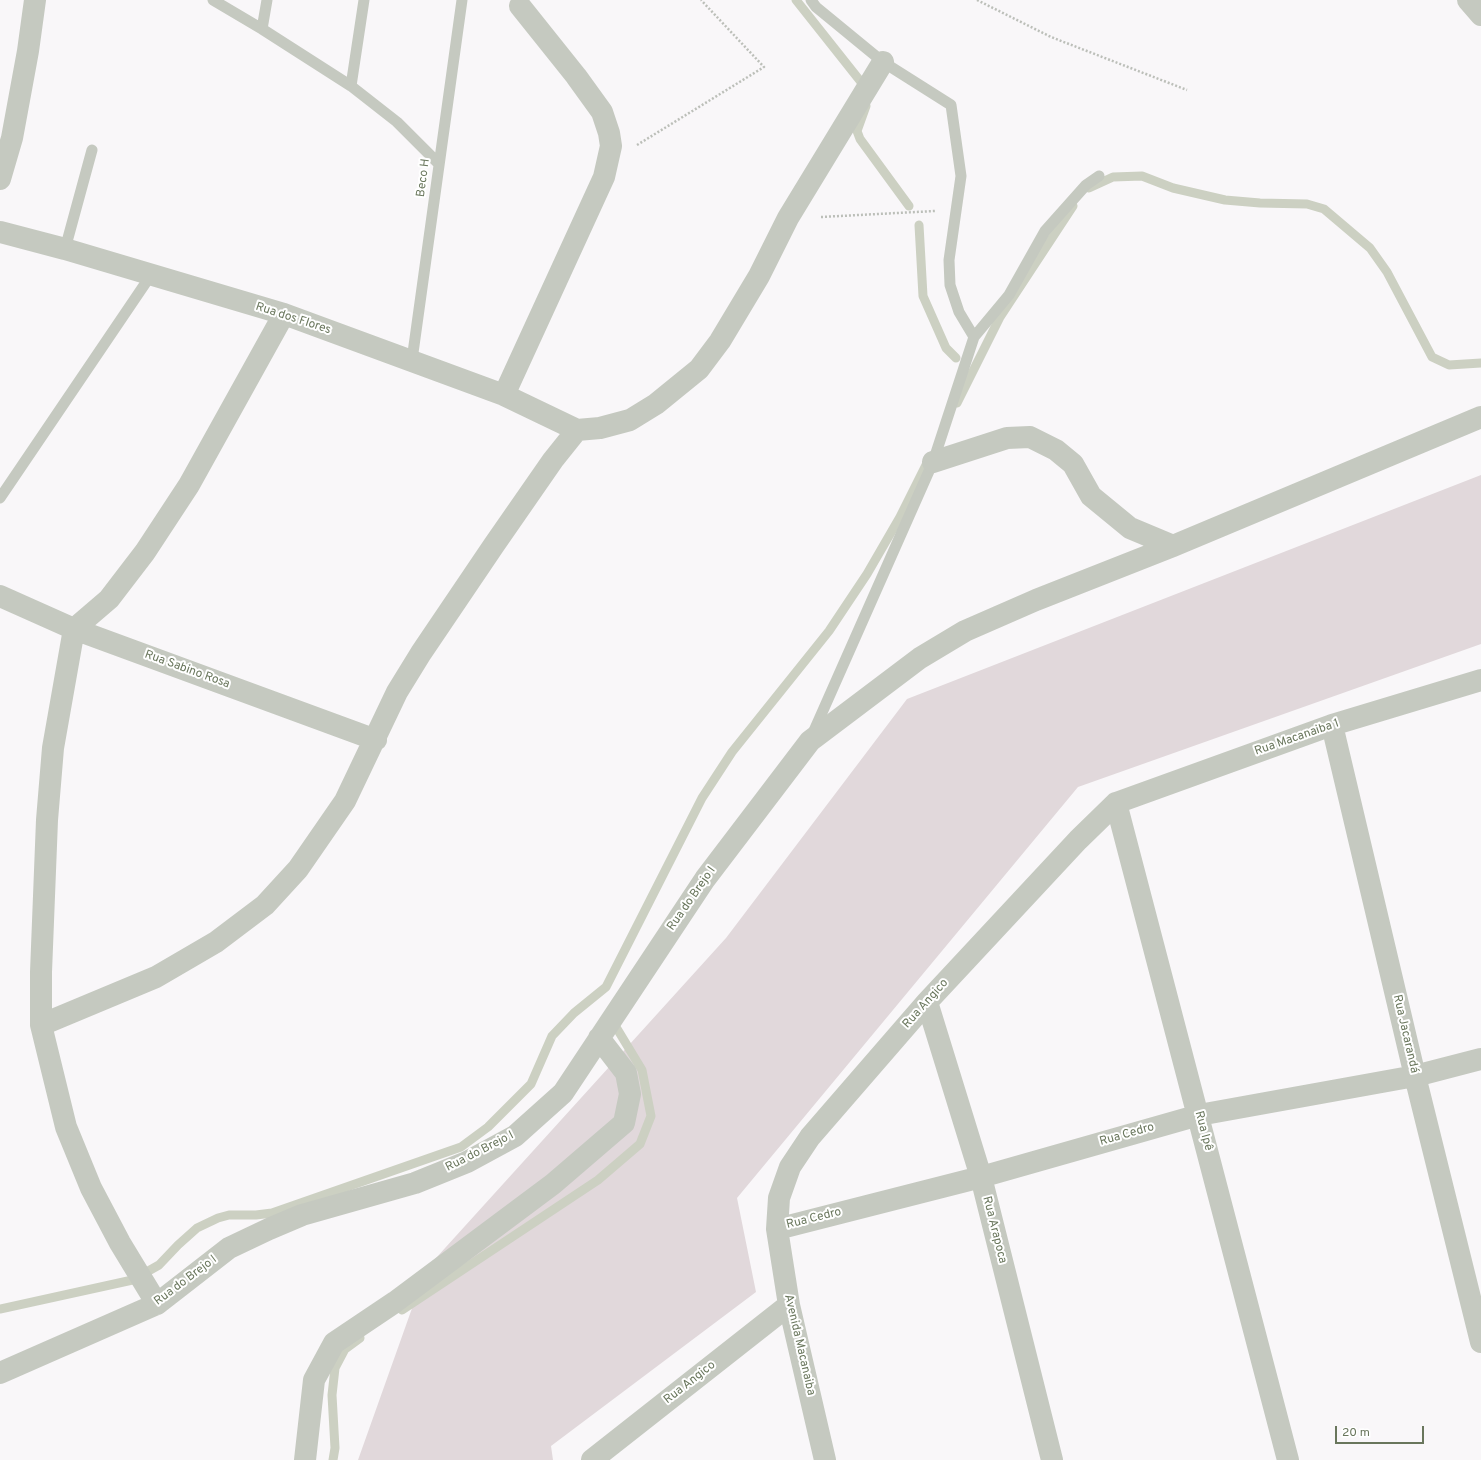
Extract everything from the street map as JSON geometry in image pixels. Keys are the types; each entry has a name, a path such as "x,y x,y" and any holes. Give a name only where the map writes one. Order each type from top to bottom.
{"street":[{"path":"0,179 12,138 28,50 35,0"},
{"path":"1468,0 1481,15"},
{"path":"504,395 604,177 609,163 611,146 609,133 602,112 576,76 520,6"},
{"path":"42,1025 156,977 216,942 265,905 298,869 344,801 376,740 397,692 421,653 498,538 553,460 578,430 600,428 630,420 656,404 699,369 720,341 759,276 788,218 883,62"},
{"name":"Rua dos Flores","path":"0,232 65,249 284,314 504,395 578,430"},
{"path":"157,1304 120,1243 91,1188 66,1128 42,1025 42,972 48,812 53,748 74,629 109,599 149,546 189,484 227,420 284,314"},
{"name":"Rua do Brejo I","path":"0,1374 157,1304 229,1248 269,1229 302,1215 415,1183 467,1162 515,1136 563,1093 705,879 810,741 920,658 965,631 1036,600 1173,546 1481,417"},
{"path":"933,462 1007,438 1030,437 1056,450 1073,464 1091,496 1130,528 1173,546"},
{"name":"Rua Sabino Rosa","path":"0,596 74,629 376,740"},
{"name":"Rua Macanaiba 1","path":"1116,803 1332,725 1481,680"},
{"name":"Rua Jacarandá","path":"1332,725 1415,1076 1481,1342"},
{"name":"Rua Angico","path":"777,1229 779,1198 790,1167 810,1137 927,1002 1078,840 1116,803"},
{"name":"Rua Ipê","path":"1116,803 1199,1115 1288,1460"},
{"name":"Rua Arapoca","path":"927,1002 981,1177 1052,1460"},
{"path":"305,1460 314,1380 334,1343 395,1302 553,1184 624,1123 630,1094 626,1073 599,1038"},
{"name":"Rua Cedro","path":"777,1229 981,1177 1199,1115 1415,1076 1481,1059"},
{"name":"Avenida Macanaiba","path":"777,1229 789,1305 825,1460"},
{"name":"Rua Angico","path":"592,1460 789,1305"}],"lane":[{"path":"213,0 262,29 351,86 397,122 439,164"},
{"path":"262,29 267,0"},
{"path":"351,86 364,0"},
{"name":"Beco H","path":"412,360 462,0"},
{"path":"811,0 816,7 883,62 951,105 961,176 949,260 950,285 959,312 974,337"},
{"path":"65,249 92,150"},
{"path":"810,741 933,462 974,337 1009,295 1045,231 1086,185 1099,176"},
{"path":"0,498 150,275"}],"path":[{"path":"609,163 764,67 701,0"},
{"path":"977,0 1051,37 1187,90"},
{"path":"788,218 955,210"}],"shaded area":[{"path":"1481,475 1481,644 1078,787 737,1198 756,1292 551,1446 553,1460 358,1460 426,1269 726,938 907,699"}],"waterway":[{"path":"796,0 865,87"},
{"path":"866,106 857,131 860,139 909,206"},
{"path":"1089,188 1113,177 1142,176 1173,188 1225,200 1260,203 1307,204 1324,209 1370,248 1387,272 1432,357 1449,365 1481,363"},
{"path":"957,403 1000,317 1073,206"},
{"path":"919,225 923,296 946,348 956,358"},
{"path":"143,1274 159,1265 197,1228 218,1218 229,1215 256,1215 272,1213 461,1147 488,1127 531,1084 552,1036 574,1013 606,987 702,798 732,752 829,631 867,574 900,517 929,459"},
{"path":"402,1310 598,1180 640,1144 651,1116 642,1070 616,1027"},
{"path":"0,1309 137,1279"},
{"path":"333,1460 335,1448 332,1395 335,1368 345,1349 360,1338"}]}
